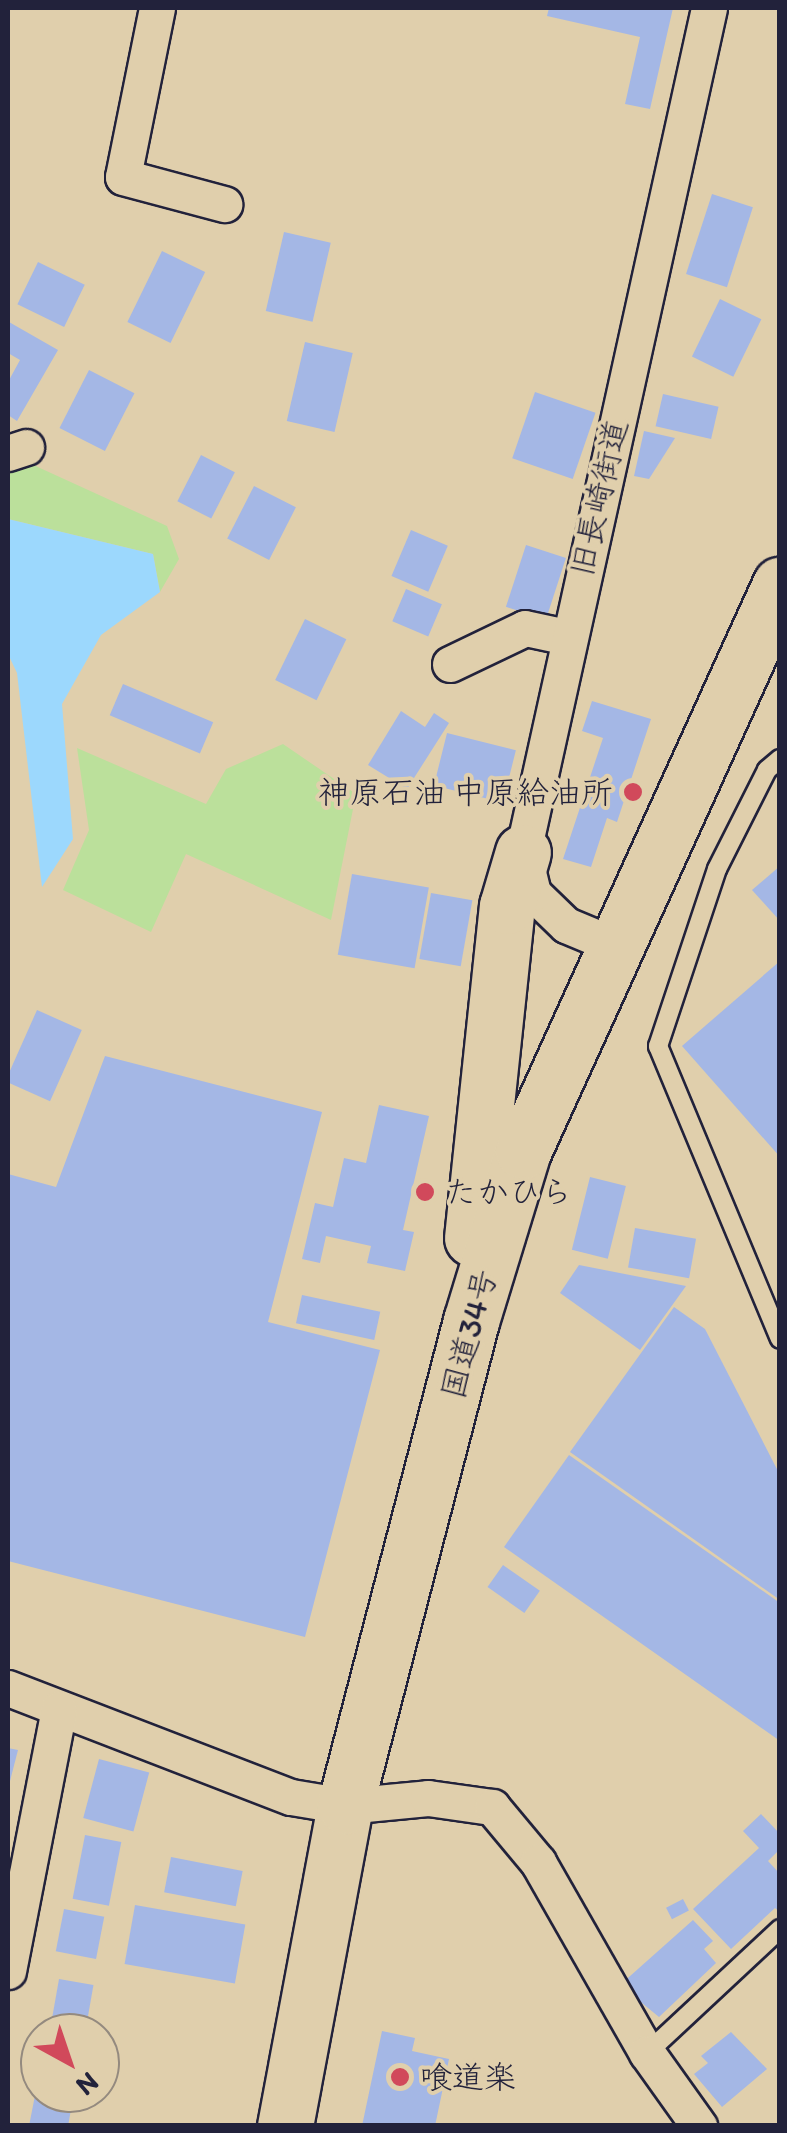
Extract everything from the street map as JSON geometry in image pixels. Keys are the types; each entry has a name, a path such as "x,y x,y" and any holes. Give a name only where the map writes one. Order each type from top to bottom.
{"highway":[{"name":"国道34号","path":"286,2126 345,1806 471,1321 523,1151 780,585"},
{"path":"471,1321 472,1235 507,906 524,852"}],"street":[{"path":"157,8 123,177 224,204"},
{"name":"旧長崎街道","path":"614,945 566,925 533,893 524,852 567,637 709,8"},
{"path":"450,664 525,628 567,637"},
{"path":"8,1688 291,1797 345,1806 428,1798 492,1806 538,1862 647,2053 700,2126"},
{"path":"8,1971 60,1709"}],"lane":[{"path":"780,759 767,770 716,868 658,1046 780,1339"},
{"path":"647,2053 780,1929"}],"green space":[{"path":"8,461 29,463 167,526 179,559 160,592 153,554 8,519"},
{"path":"283,744 356,794 331,920 186,854 151,932 63,890 89,830 77,748 206,804 226,769"}],"water":[{"path":"8,519 153,554 160,592 101,635 62,704 73,839 42,887 17,673 8,654"}],"building":[{"path":"549,8 673,8 650,109 625,104 640,37 547,16"},
{"path":"712,194 753,207 727,287 686,274"},
{"path":"284,232 331,243 313,322 266,311"},
{"path":"162,251 205,272 171,343 127,322"},
{"path":"38,262 85,285 64,327 17,304"},
{"path":"720,299 761,319 733,377 692,357"},
{"path":"9,322 58,350 17,421 8,415 8,382 20,360 8,353"},
{"path":"305,342 353,353 335,432 287,421"},
{"path":"89,370 134,393 105,451 59,428"},
{"path":"535,392 596,413 573,479 512,458"},
{"path":"663,394 719,407 711,439 656,426"},
{"path":"644,431 675,438 649,479 634,476"},
{"path":"201,455 235,472 211,519 177,501"},
{"path":"254,486 296,507 269,560 227,539"},
{"path":"411,530 448,546 428,592 391,576"},
{"path":"526,545 566,558 546,620 506,607"},
{"path":"406,589 442,604 428,636 392,621"},
{"path":"305,619 346,639 317,700 275,680"},
{"path":"123,684 213,722 200,754 110,715"},
{"path":"592,701 651,719 617,822 607,818 591,867 563,859 603,738 582,731"},
{"path":"401,711 425,727 434,713 449,723 407,789 368,765"},
{"path":"447,733 516,750 503,803 434,785"},
{"path":"780,866 780,921 752,890"},
{"path":"352,874 429,888 415,968 338,955"},
{"path":"431,893 472,900 461,966 419,959"},
{"path":"780,961 780,1157 682,1046"},
{"path":"37,1010 82,1030 50,1101 8,1082"},
{"path":"105,1056 322,1112 268,1322 380,1350 305,1637 8,1561 8,1174 56,1187"},
{"path":"379,1105 429,1116 403,1230 414,1232 405,1271 367,1263 371,1246 326,1236 320,1263 302,1259 315,1203 333,1207 344,1158 366,1163"},
{"path":"590,1177 626,1186 608,1259 572,1250"},
{"path":"635,1228 696,1239 689,1278 628,1267"},
{"path":"579,1265 686,1286 640,1350 560,1293"},
{"path":"302,1295 380,1312 374,1340 296,1323"},
{"path":"674,1307 705,1329 780,1475 780,1600 570,1452"},
{"path":"569,1455 780,1603 780,1741 504,1547"},
{"path":"503,1565 540,1591 524,1613 488,1587"},
{"path":"8,1748 18,1750 9,1785 8,1785"},
{"path":"99,1759 149,1772 133,1831 83,1818"},
{"path":"761,1814 780,1834 780,1849 768,1861 780,1874 780,1912 775,1908 731,1949 693,1909 759,1848 743,1831"},
{"path":"85,1835 121,1842 109,1906 73,1899"},
{"path":"171,1857 243,1871 236,1906 164,1892"},
{"path":"683,1899 689,1911 672,1919 666,1908"},
{"path":"135,1905 245,1924 235,1984 125,1964"},
{"path":"64,1909 104,1917 96,1959 56,1951"},
{"path":"693,1920 713,1941 704,1949 716,1963 659,2017 620,1985"},
{"path":"59,1979 93,1985 89,2013 53,2013"},
{"path":"382,2031 415,2038 412,2051 449,2059 435,2126 362,2126"},
{"path":"731,2032 767,2069 722,2107 694,2074 708,2063 701,2056"},
{"path":"32,2113 70,2113 68,2126 29,2126"}],"place":[{"name":"神原石油 中原給油所","path":"633,792"},
{"name":"たかひら","path":"425,1192"},
{"name":"喰道楽","path":"400,2077"}]}
